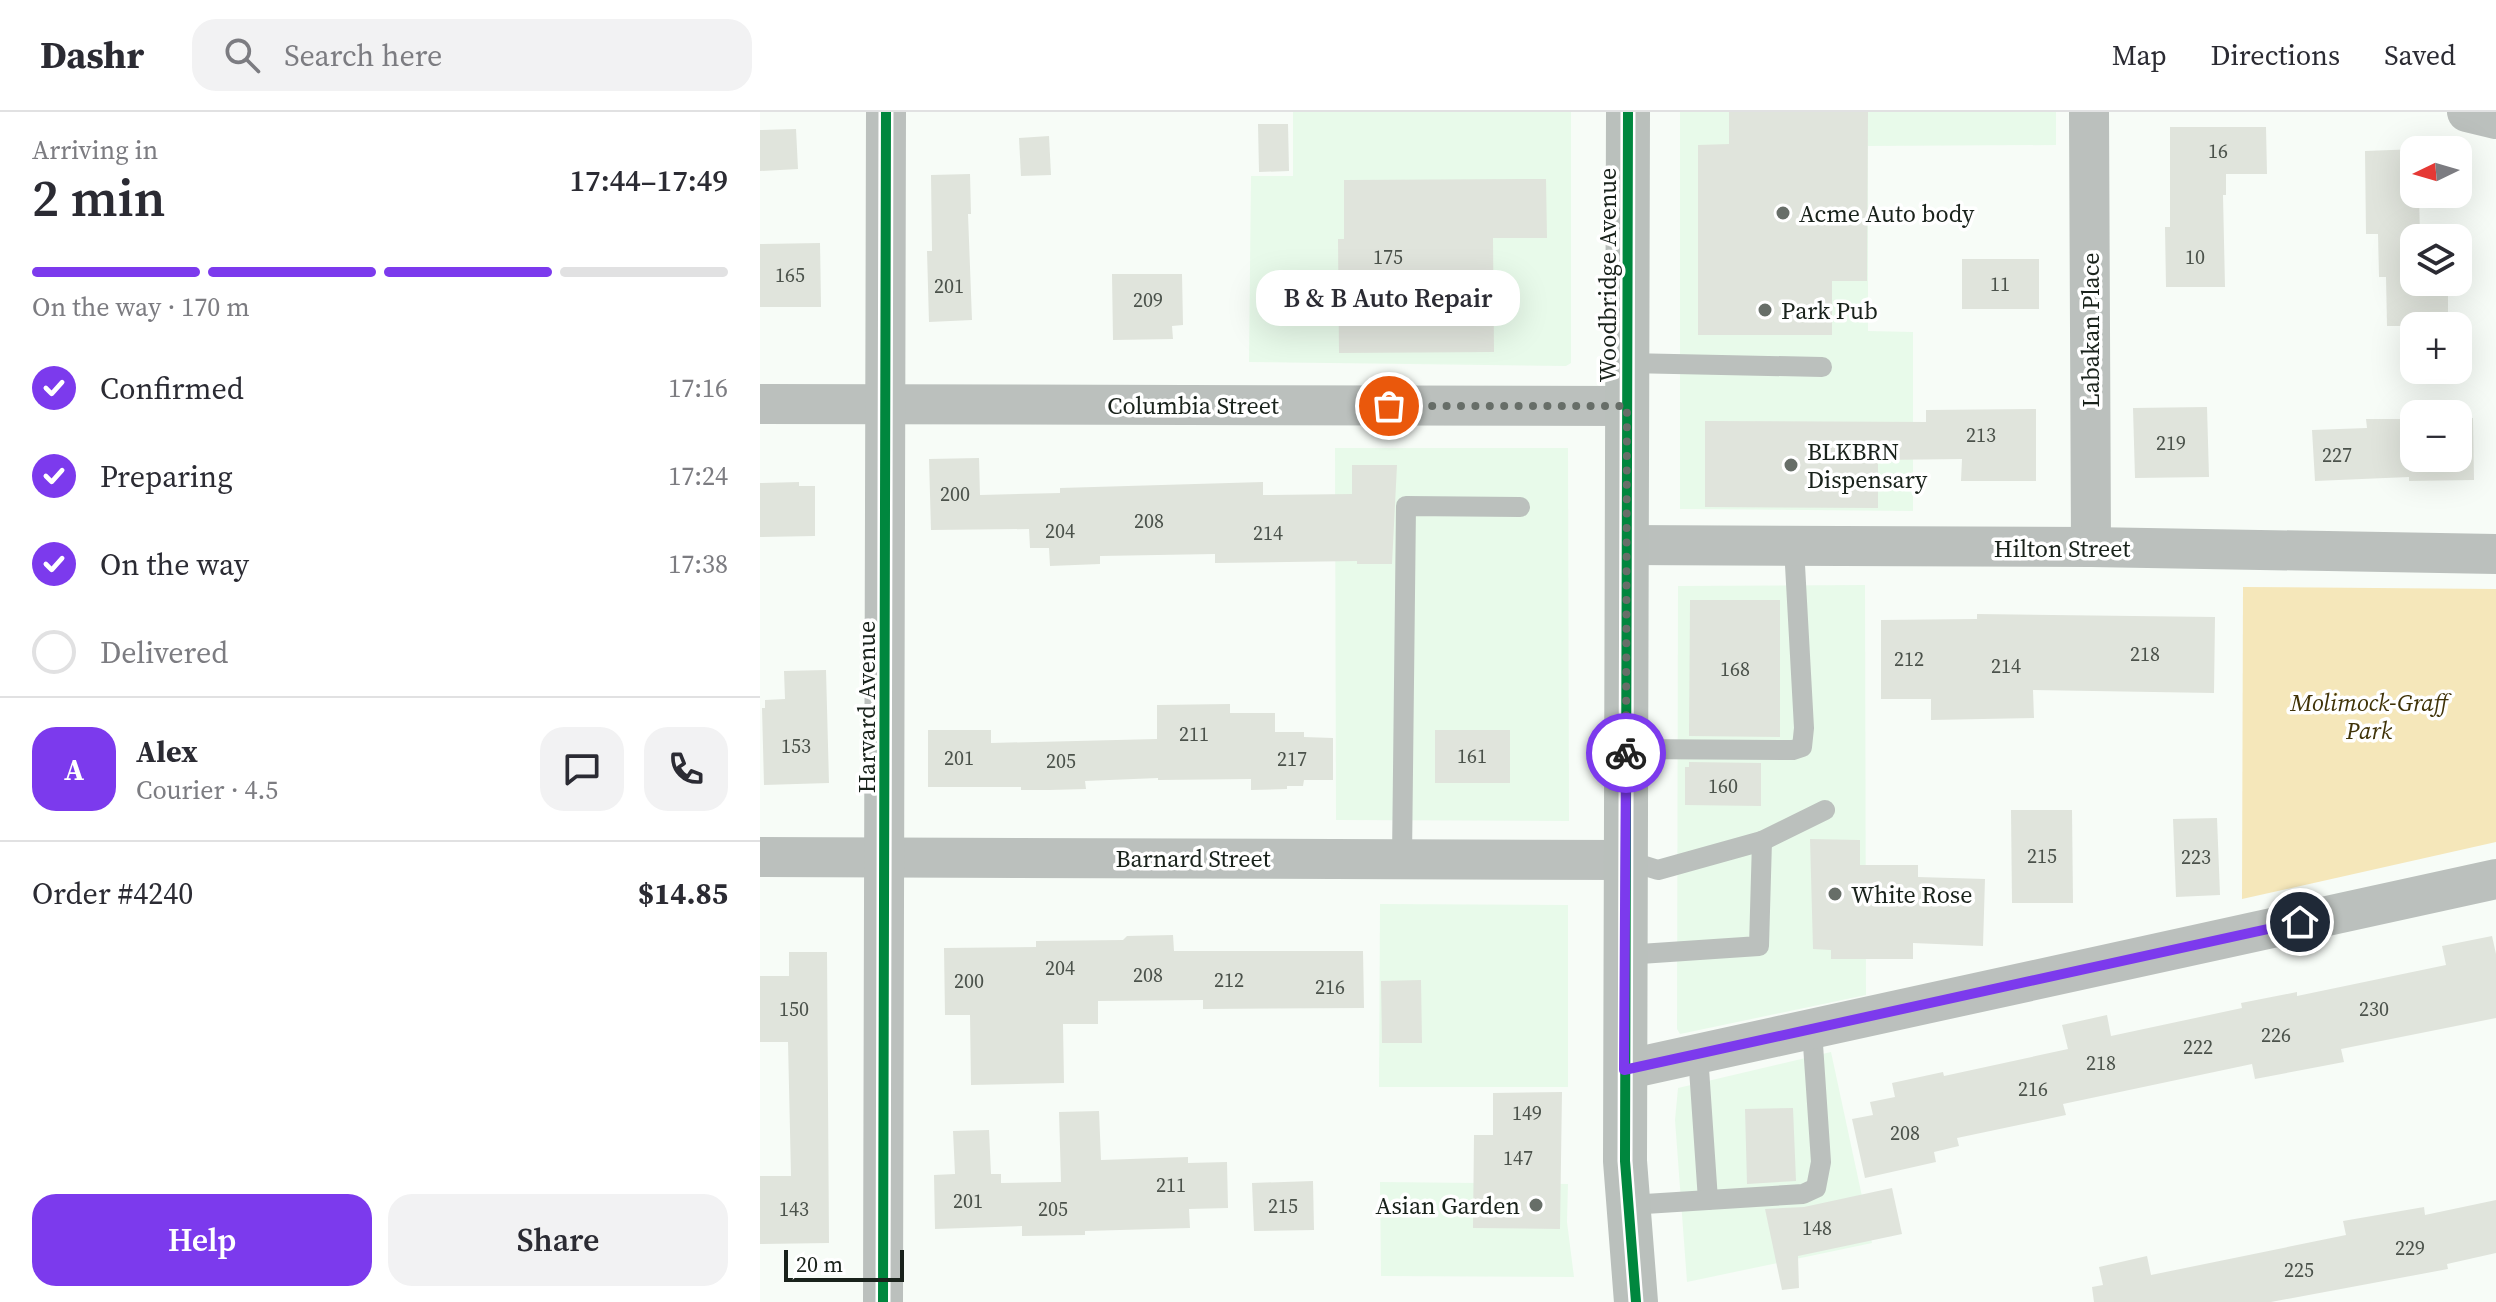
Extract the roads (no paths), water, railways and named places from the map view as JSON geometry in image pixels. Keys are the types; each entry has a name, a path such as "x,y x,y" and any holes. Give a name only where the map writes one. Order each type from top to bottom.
{"main road":[{"name":"Woodbridge Avenue","path":"1628,112 1624,1070 1625,1161 1636,1302"}],"street":[{"name":"Harvard Avenue","path":"883,1302 886,112"},
{"name":"Labakan Place","path":"2089,112 2091,547"},
{"path":"2467,112 2496,119"},
{"name":"Columbia Street","path":"760,404 1627,406"},
{"name":"Hilton Street","path":"1627,545 2091,547 2496,554"},
{"name":"Barnard Street","path":"760,857 1626,860"},
{"path":"1624,1070 2496,879"}],"lane":[{"path":"1627,363 1822,367"},
{"path":"1402,859 1406,506 1520,507"},
{"path":"1626,749 1793,750 1802,747 1804,728 1794,547"},
{"path":"1626,860 1658,870 1762,841 1825,810"},
{"path":"1625,955 1759,946 1762,841"},
{"path":"1629,1205 1803,1194 1816,1188 1821,1162 1812,1030"},
{"path":"1698,1054 1708,1200"}],"place":[{"name":"Acme Auto body","path":"1783,213"},
{"name":"Park Pub","path":"1765,310"},
{"name":"B & B Auto Repair","path":"1389,406"},
{"name":"BLKBRN Dispensary","path":"1791,465"},
{"name":"White Rose","path":"1835,894"},
{"name":"Asian Garden","path":"1536,1205"}],"park label":[{"name":"Molimock-Graff Park","path":"2369,716"}]}
